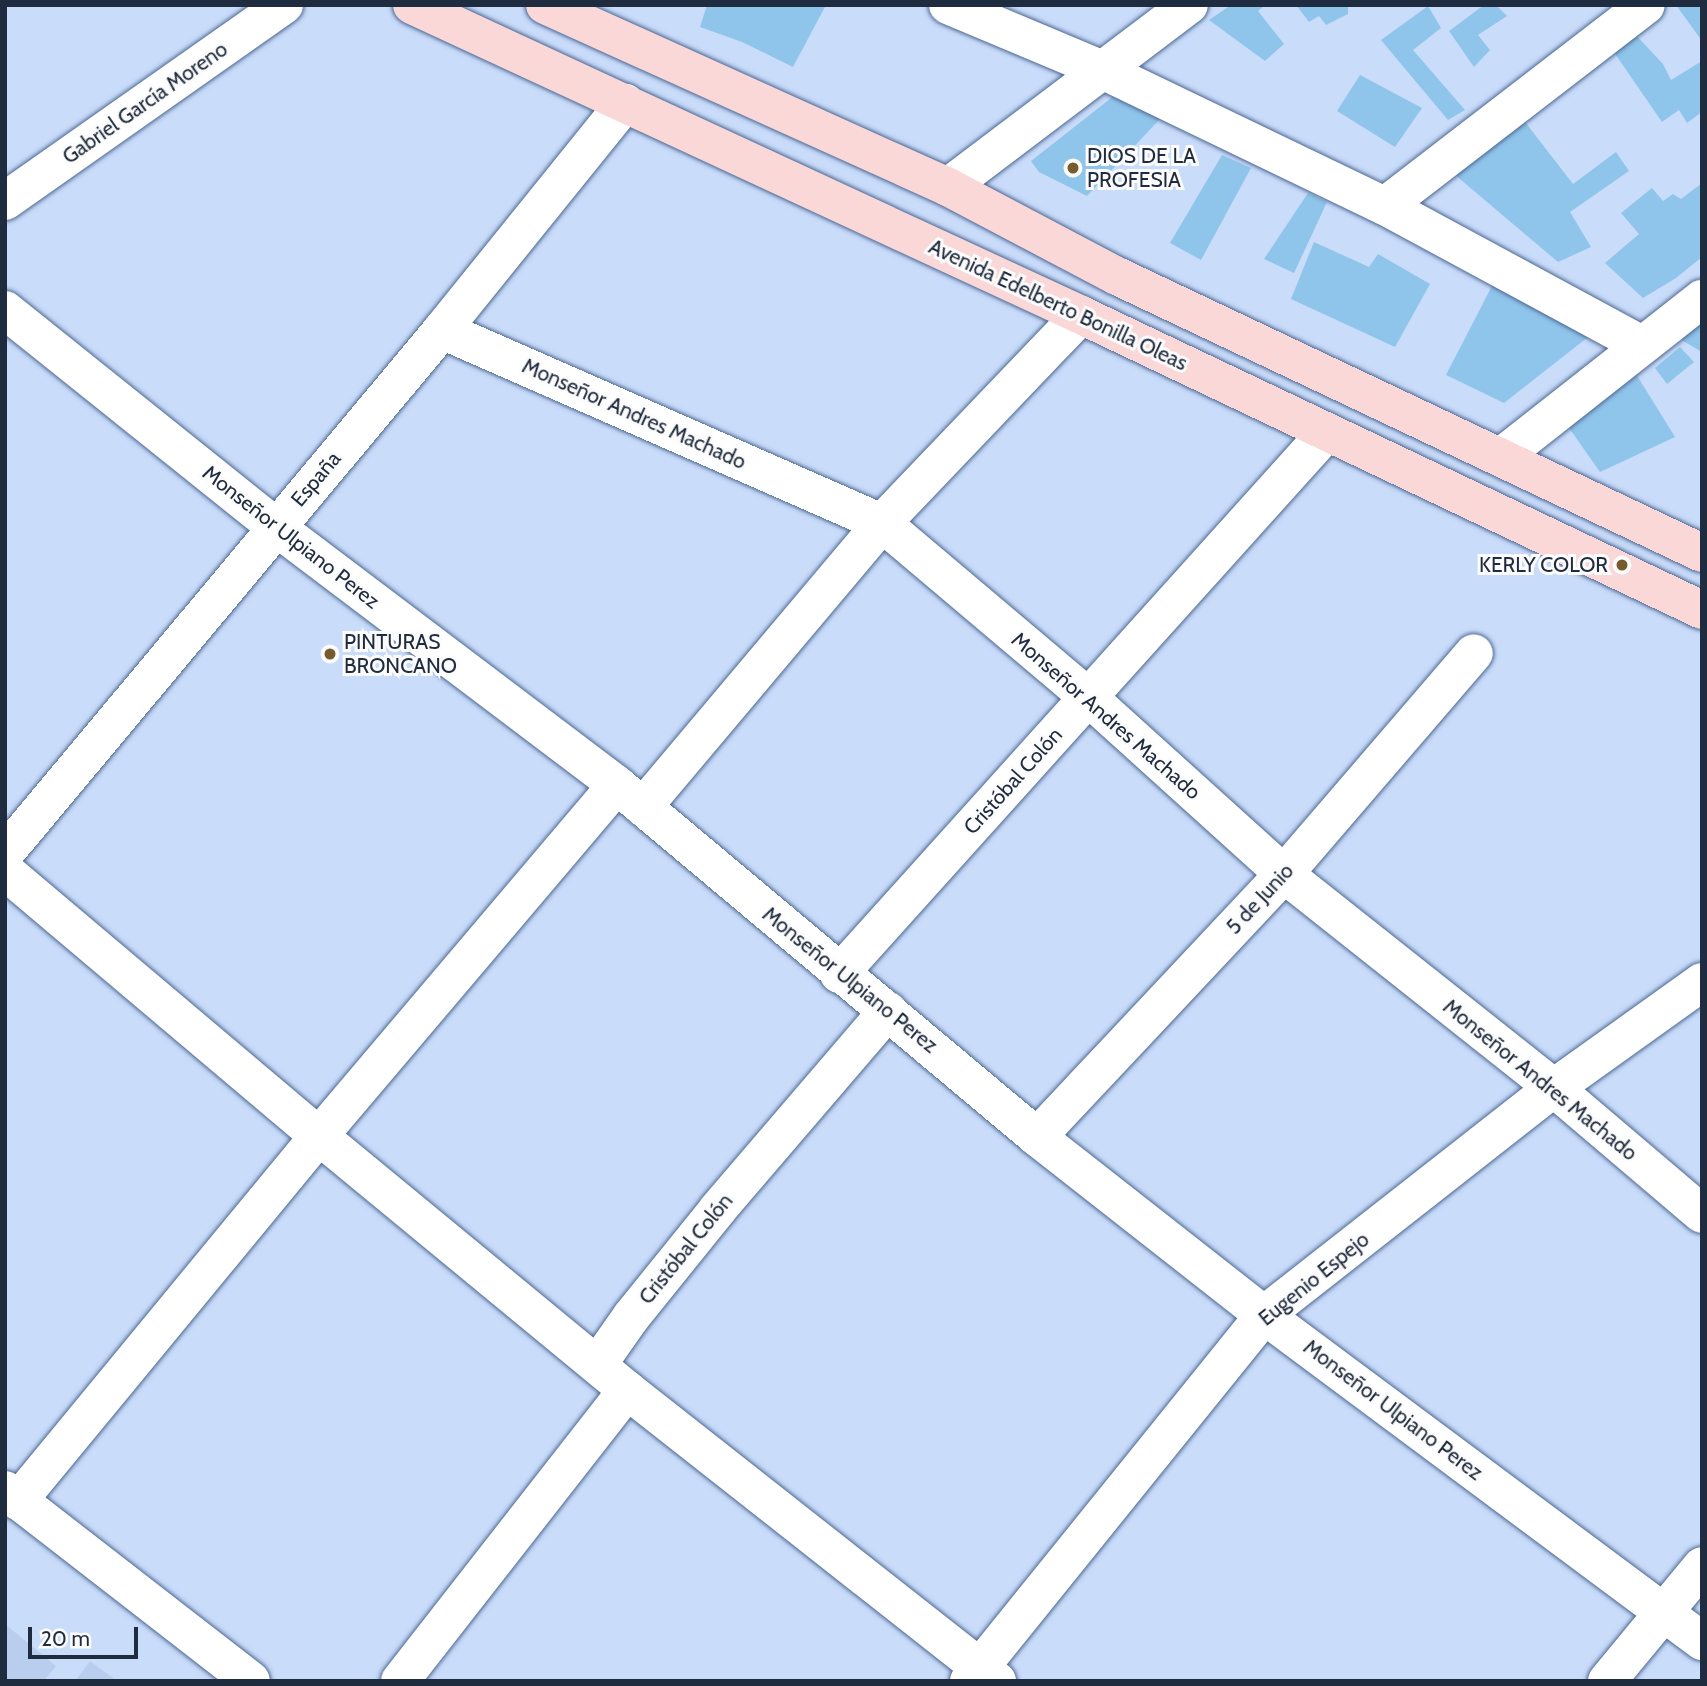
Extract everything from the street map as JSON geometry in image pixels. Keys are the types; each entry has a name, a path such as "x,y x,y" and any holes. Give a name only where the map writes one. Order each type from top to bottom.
{"main road":[{"name":"Avenida Edelberto Bonilla Oleas","path":"412,5 1081,316 1702,610"},
{"path":"545,5 948,187 1117,276 1702,553"}],"street":[{"name":"Gabriel García Moreno","path":"5,201 284,5"},
{"path":"948,5 1100,69 1385,206 1642,345"},
{"path":"948,187 1100,69 1189,5"},
{"path":"1385,206 1646,5"},
{"name":"España","path":"5,853 442,330 625,103"},
{"path":"1502,457 1702,299"},
{"name":"Monseñor Ulpiano Perez","path":"5,310 276,527 630,796 839,974 888,1011 1037,1137 1264,1315 1702,1641"},
{"path":"251,1681 12,1496 319,1136 882,523 1081,316"},
{"name":"Monseñor Andres Machado","path":"442,330 882,523 1088,697 1284,874 1554,1088 1702,1214"},
{"name":"Cristóbal Colón","path":"839,974 1327,432"},
{"name":"5 de Junio","path":"1037,1137 1284,874 1474,653"},
{"path":"5,871 319,1136 627,1390 982,1676"},
{"name":"Eugenio Espejo","path":"982,1676 1264,1315 1554,1088 1702,982"},
{"name":"Cristóbal Colón","path":"598,1364 631,1317 718,1209 888,1011"},
{"path":"400,1681 627,1390"},
{"path":"1606,1681 1702,1566"}],"shaded area":[{"path":"5,1624 56,1666 44,1681 5,1681"},
{"path":"90,1661 117,1681 75,1681"}],"building":[{"path":"707,5 826,5 793,67 742,42 700,27"},
{"path":"1231,5 1265,5 1258,11 1284,44 1265,61 1209,20"},
{"path":"1296,5 1348,5 1348,14 1326,25 1319,16 1309,22"},
{"path":"1484,5 1496,5 1507,16 1478,35 1490,50 1474,67 1449,31"},
{"path":"1676,5 1702,5 1702,41"},
{"path":"1428,6 1441,28 1413,50 1465,110 1448,120 1381,40"},
{"path":"1634,33 1663,64 1671,80 1702,61 1702,112 1687,123 1679,110 1662,122 1611,48"},
{"path":"1360,75 1422,108 1395,147 1337,111"},
{"path":"1115,95 1162,117 1087,196 1039,172 1031,161"},
{"path":"1522,118 1573,184 1616,152 1629,171 1570,212 1591,247 1558,262 1454,174"},
{"path":"1222,155 1251,168 1201,260 1170,243"},
{"path":"1702,183 1702,257 1676,278 1643,298 1605,263 1639,234 1621,213 1652,188 1663,201 1673,194 1681,199"},
{"path":"1308,193 1327,202 1294,273 1264,259"},
{"path":"1314,242 1369,267 1378,254 1430,284 1395,347 1291,299"},
{"path":"1496,278 1592,334 1504,403 1446,375"},
{"path":"1702,323 1702,352 1678,338"},
{"path":"1680,347 1694,362 1667,384 1655,368"},
{"path":"1636,374 1675,437 1600,472 1567,425"}],"place":[{"name":"DIOS DE LA PROFESIA","path":"1073,168"},
{"name":"KERLY COLOR","path":"1622,565"},
{"name":"PINTURAS BRONCANO","path":"330,654"}]}
